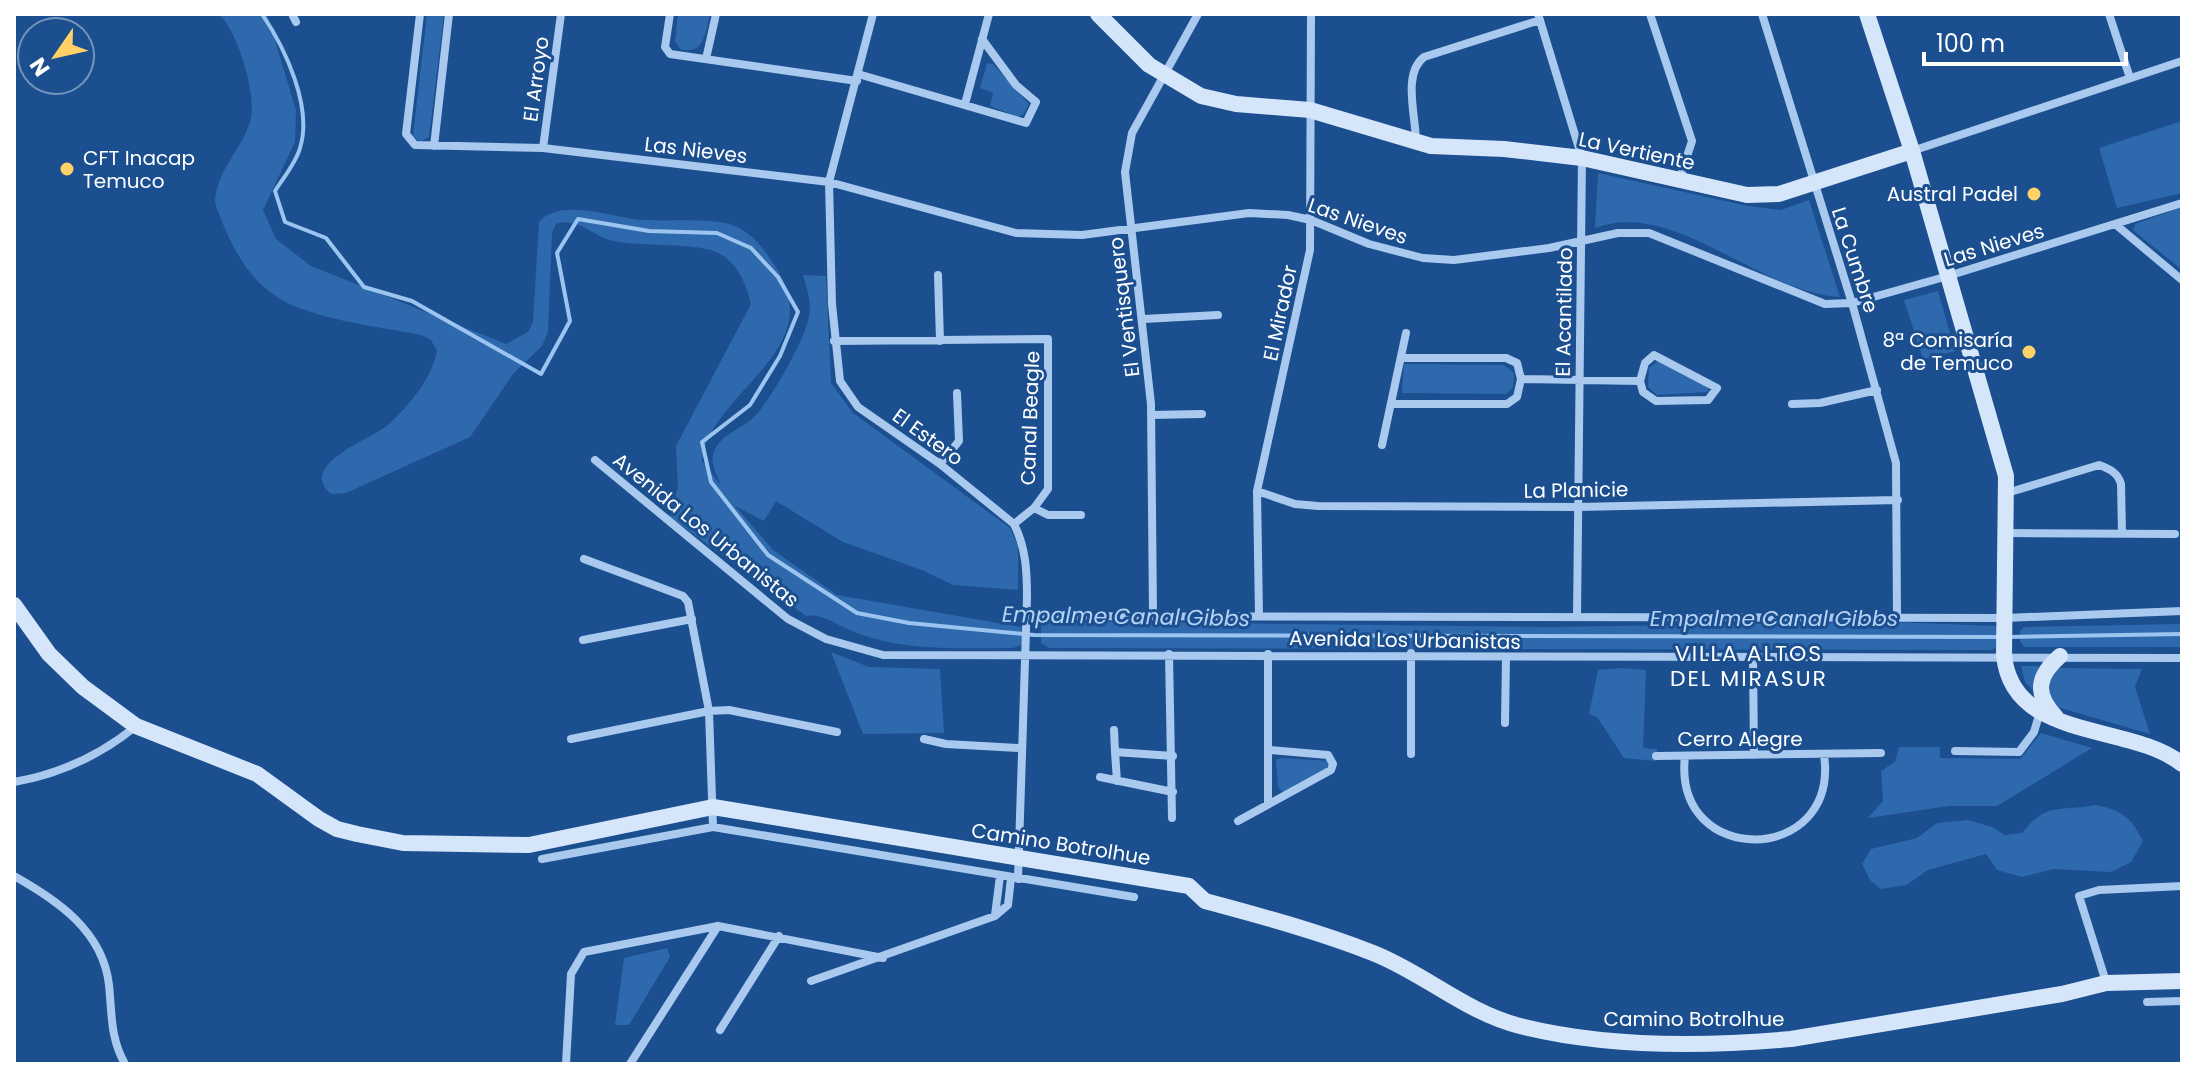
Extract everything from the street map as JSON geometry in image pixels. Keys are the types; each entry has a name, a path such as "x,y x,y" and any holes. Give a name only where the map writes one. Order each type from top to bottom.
{"street":[{"name":"Las Nieves","path":"420,14 406,134 415,145 543,148 829,182 1016,233 1082,235 1249,213 1311,220 1369,244 1423,258 1454,260 1618,233 1649,233 1825,304 1852,303 1948,276 2182,203"},
{"path":"434,146 449,14"},
{"name":"El Arroyo","path":"543,148 561,14"},
{"path":"670,14 666,51 706,59 858,77 1026,123 1036,102 1016,85 982,39"},
{"path":"706,59 716,14"},
{"name":"El Estero","path":"873,14 829,182 834,341 840,381 858,407 940,464 1014,524"},
{"path":"965,104 989,14"},
{"name":"La Vertiente","path":"1098,14 1124,44 1163,75 1215,101 1310,110 1416,143 1582,158 1747,195 1779,194 1814,184 2182,61"},
{"name":"El Ventisquero","path":"1153,614 1151,415 1144,319 1125,172 1132,133 1198,14"},
{"name":"El Mirador","path":"1259,616 1257,491 1310,250 1311,14"},
{"path":"1650,14 1692,141 1679,181"},
{"name":"La Cumbre","path":"1762,14 1852,303 1896,463 1897,616"},
{"path":"1867,14 1912,151 2002,462 2008,533 2004,651 2014,689 2040,712 2180,760"},
{"path":"2109,14 2130,78"},
{"path":"1416,143 1412,74 1416,63 1424,57 1539,17"},
{"name":"El Acantilado","path":"1539,17 1582,158 1577,617"},
{"path":"2115,224 2182,280"},
{"path":"938,275 940,341"},
{"path":"1144,319 1218,315"},
{"path":"1382,445 1406,333"},
{"name":"Canal Beagle","path":"834,341 1048,339 1048,489 1034,508 1014,524"},
{"path":"1654,355 1717,388 1708,400 1656,401 1643,392 1640,381 1645,363 1654,355"},
{"path":"1391,404 1507,404 1517,397 1521,379 1517,363 1506,358 1401,358"},
{"path":"1521,379 1640,381"},
{"path":"1792,404 1820,403 1877,390"},
{"path":"940,464 959,441 957,393"},
{"path":"1151,415 1202,414"},
{"name":"Avenida Los Urbanistas","path":"595,460 771,607 826,639 865,651 902,657 1024,652 1411,653 1753,659 2004,651 2060,656 2182,658"},
{"path":"2007,493 2099,465 2119,477 2122,532"},
{"name":"La Planicie","path":"1257,491 1284,501 1318,506 1578,507 1898,500"},
{"name":"Canal Beagle","path":"1034,508 1048,515 1081,515"},
{"path":"811,981 995,916 1008,905 1019,857 1020,748 1027,621 1026,558 1014,524"},
{"path":"2008,533 2175,534"},
{"path":"584,559 683,596 692,619 709,711 713,827"},
{"name":"Avenida Los Urbanistas","path":"1027,621 1153,614 1897,616 2005,621 2182,611"},
{"name":"Camino Botrolhue","path":"16,614 49,654 83,687 136,726 257,774 337,829 403,843 529,845 713,807 1019,857 1189,886 1205,901 1374,953 1454,1000 1517,1025 1582,1038 1752,1043 2062,994 2106,983 2182,981"},
{"path":"583,640 692,619"},
{"path":"1411,653 1411,754"},
{"path":"1169,654 1172,818"},
{"path":"1268,654 1268,803"},
{"path":"2059,719 2045,704 2039,685 2044,672 2060,656"},
{"path":"1505,723 1506,657"},
{"path":"1753,659 1754,755"},
{"path":"571,739 709,711 729,710 837,732"},
{"path":"1955,751 2019,752 2034,732 2040,712"},
{"path":"14,782 40,778 79,763 136,726"},
{"path":"1114,730 1117,781"},
{"path":"924,739 946,744 1020,748"},
{"path":"1238,821 1331,770 1333,764 1328,755 1269,750"},
{"path":"1115,752 1173,756"},
{"name":"Cerro Alegre","path":"1656,756 1881,753"},
{"path":"1685,756 1686,790 1704,820 1723,834 1757,841 1790,832 1814,809 1826,777 1824,755"},
{"path":"1100,777 1173,792"},
{"name":"Camino Botrolhue","path":"542,859 713,827 1134,897"},
{"path":"14,876 66,908 95,945 109,982 113,1037 125,1064"},
{"path":"995,916 1000,876"},
{"path":"2106,983 2079,896 2099,890 2182,886"},
{"path":"566,1064 571,974 584,952 718,926 883,958"},
{"path":"630,1064 718,926"},
{"path":"720,1030 779,936"},
{"path":"2147,1002 2182,1001"}],"shaded area":[{"path":"219,14 267,14 296,110 295,142 263,210 276,239 311,266 506,344 528,332 533,322 539,222 547,215 558,211 583,210 632,219 712,221 742,229 754,239 777,269 789,298 788,324 778,348 709,437 702,461 721,486 713,466 717,446 762,408 794,354 810,312 803,275 826,276 831,383 853,413 1010,528 1018,546 1018,590 953,585 922,570 843,542 776,501 764,521 735,506 773,550 837,595 1021,627 1023,644 1013,648 911,646 871,638 824,618 806,616 670,517 678,487 676,446 751,304 736,268 725,257 708,250 613,241 579,225 556,224 552,233 548,332 542,346 513,374 470,437 346,493 331,494 323,483 323,473 330,463 397,416 425,382 437,351 431,340 421,335 331,318 287,303 262,286 243,263 228,236 215,200 220,179 250,122 251,97 239,49"},
{"path":"427,14 444,14 429,137 420,142 413,136"},
{"path":"678,14 710,14 702,41 694,49 680,49 675,41"},
{"path":"987,63 993,64 1029,104 1023,115 1018,117 990,106 993,93 980,88"},
{"path":"2182,121 2182,193 2117,208 2099,148"},
{"path":"1598,173 1748,206 1781,210 1809,200 1840,297 1809,292 1686,236 1655,226 1625,222 1595,228"},
{"path":"2182,207 2182,270 2133,230 2135,224"},
{"path":"1938,291 1955,351 1923,359 1904,300"},
{"path":"1658,361 1708,387 1708,392 1657,395 1648,387 1649,368"},
{"path":"1404,364 1504,365 1514,373 1513,388 1506,394 1402,393"},
{"path":"1049,621 1548,627 1889,622 1999,626 2000,646 1992,650 1049,648 1041,643 1041,626"},
{"path":"2182,624 2182,647 2024,647 2020,641 2020,631 2024,627"},
{"path":"831,652 869,667 940,669 944,733 863,734"},
{"path":"2021,666 2039,666 2036,694 2025,682"},
{"path":"2058,668 2142,669 2135,687 2150,734 2054,706 2045,677"},
{"path":"1598,670 1646,670 1643,748 1657,749 1656,761 1624,758 1597,717 1589,714"},
{"path":"2041,733 2092,748 1997,806 1949,806 1868,818 1883,801 1881,771 1895,762 1899,747 1940,747 1940,758 2020,759"},
{"path":"1276,760 1331,761 1330,766 1284,793 1278,787"},
{"path":"2095,805 2125,816 2143,841 2131,862 2111,872 2053,869 2022,877 1997,870 1986,854 1928,870 1906,885 1881,889 1870,880 1862,864 1871,849 1917,838 1937,823 1968,820 1992,827 2005,835 2022,833 2047,812"},
{"path":"667,948 670,957 629,1025 615,1025 624,958"}],"waterway":[{"name":"Empalme Canal Gibbs","path":"262,14 288,61 303,115 298,154 275,191 285,222 326,238 364,287 412,301 541,374 570,321 557,253 578,219 649,231 717,233 751,248 778,277 798,312 780,356 750,405 702,442 711,482 768,555 857,613 909,623 1034,635 1998,637"},
{"name":"Empalme Canal Gibbs","path":"2007,637 2182,634"}],"place":[{"name":"CFT Inacap Temuco","path":"67,169"},
{"name":"Austral Padel","path":"2034,194"},
{"name":"8ª Comisaría de Temuco","path":"2029,352"}],"district":[{"name":"VILLA ALTOS DEL MIRASUR","path":"1749,666"}]}
